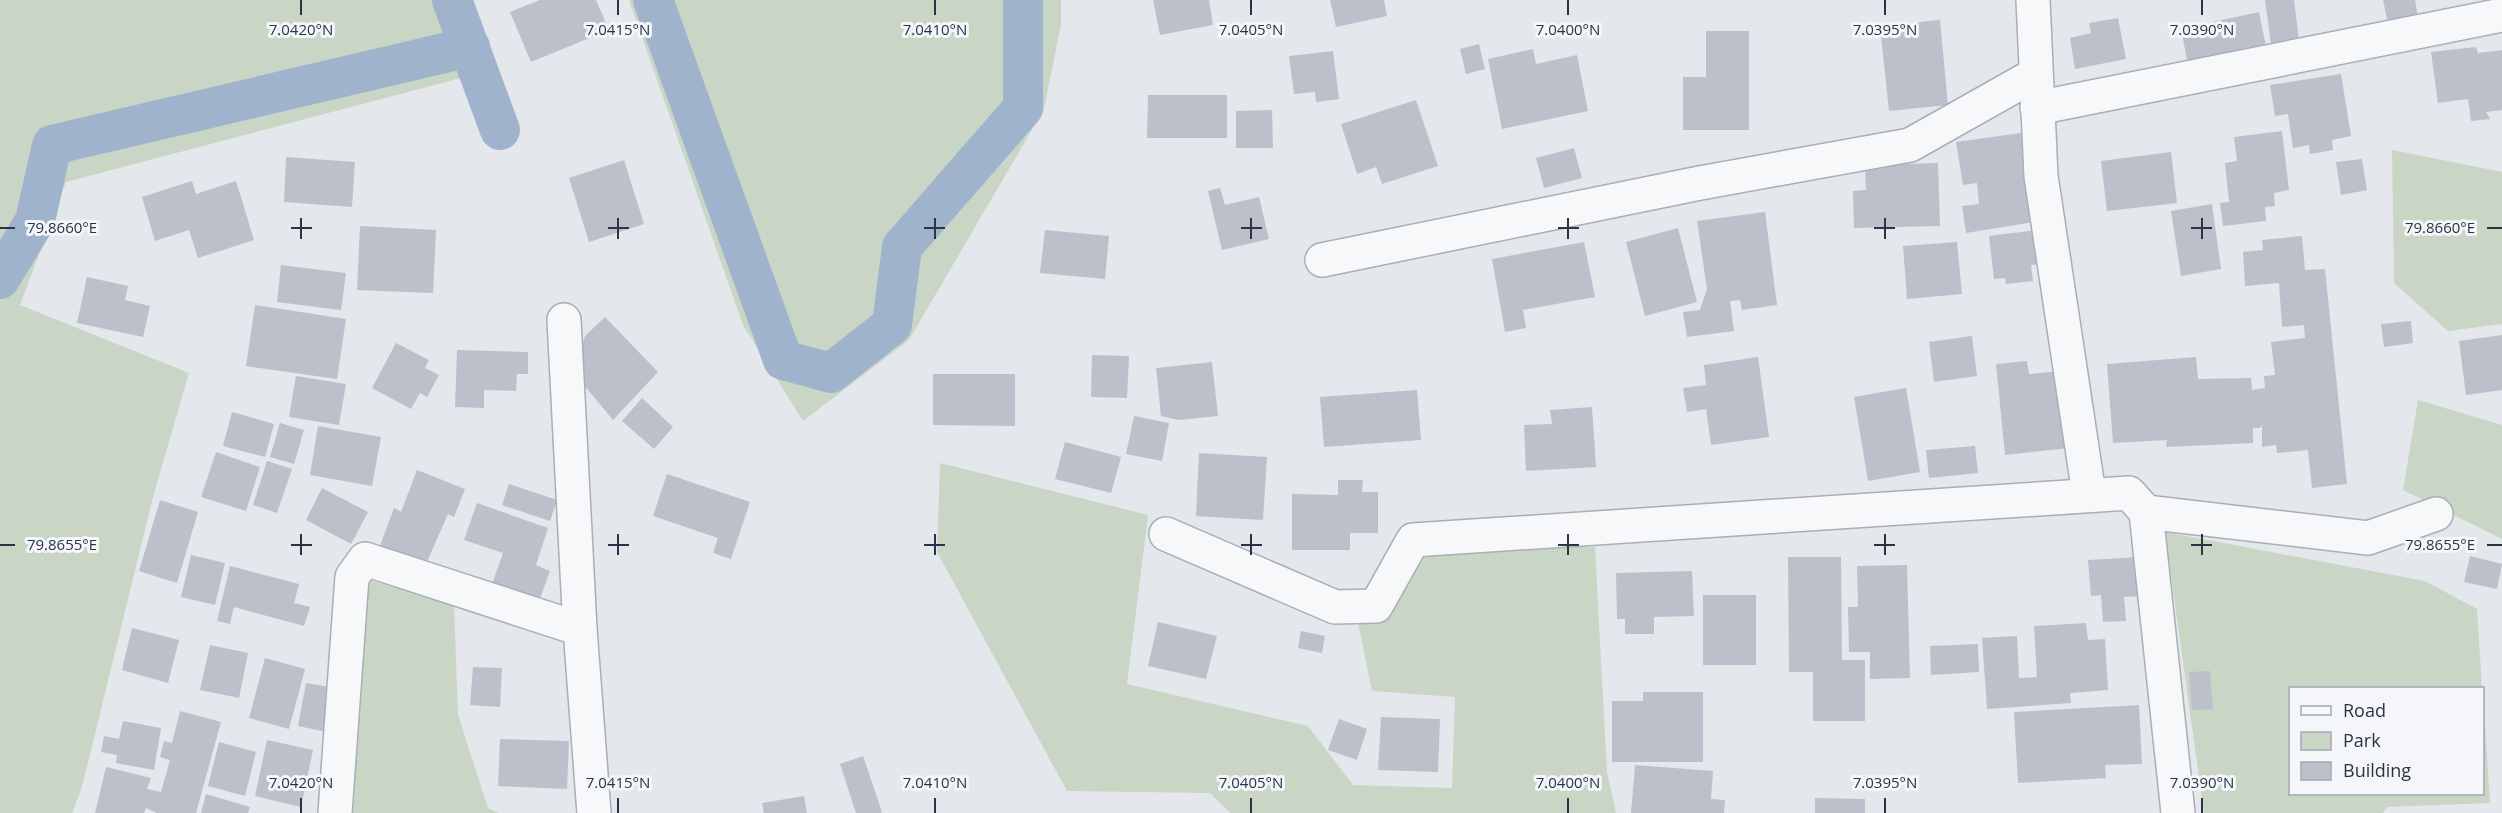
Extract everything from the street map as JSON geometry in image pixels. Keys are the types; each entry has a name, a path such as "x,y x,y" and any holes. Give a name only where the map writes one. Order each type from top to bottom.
{"street":[{"path":"2033,0 2041,176 2089,494"},
{"path":"2037,108 2502,15"},
{"path":"1322,261 1700,183 1910,145 2036,74"},
{"path":"564,320 580,629 594,813"},
{"path":"1166,534 1335,607 1376,606 1413,540 2129,493 2146,512 2178,813"},
{"path":"2146,512 2368,538 2436,514"},
{"path":"335,813 352,577 365,559 580,629"}],"green space":[{"path":"0,0 450,0 465,77 66,182 20,305 189,373 153,497 82,787 72,813 0,813"},
{"path":"629,0 1061,0 1061,24 1044,109 909,340 803,421 743,325"},
{"path":"2392,150 2502,172 2502,324 2448,331 2394,283"},
{"path":"2418,400 2502,425 2502,539 2403,490"},
{"path":"940,463 1148,515 1127,684 1308,726 1353,785 1452,788 1455,697 1372,691 1357,618 1420,547 1595,547 1607,772 1616,813 1230,813 1210,793 1067,791 937,552"},
{"path":"2165,532 2425,581 2477,609 2482,687 2289,687 2289,795 2484,795 2484,709 2490,803 2387,807 2383,813 2204,813"},
{"path":"362,578 454,605 458,715 488,808 499,813 349,813"}],"building":[{"path":"540,0 596,0 609,30 531,62 510,12"},
{"path":"1153,0 1209,0 1213,25 1160,35"},
{"path":"1330,0 1384,0 1387,16 1336,27"},
{"path":"2265,0 2294,0 2299,40 2271,45"},
{"path":"2383,0 2415,0 2418,17 2388,23"},
{"path":"2259,12 2266,47 2188,64 2181,29"},
{"path":"2118,18 2126,59 2075,69 2070,38 2091,33 2089,23"},
{"path":"1940,20 1948,105 1889,111 1880,26"},
{"path":"1706,31 1749,31 1749,130 1683,130 1683,77 1706,77"},
{"path":"1479,44 1485,69 1466,74 1460,49"},
{"path":"2476,47 2478,53 2502,50 2502,110 2486,112 2490,119 2471,121 2468,99 2438,103 2431,52"},
{"path":"1533,49 1536,64 1577,55 1588,111 1502,129 1488,59"},
{"path":"1333,51 1339,99 1316,102 1315,92 1294,94 1289,56"},
{"path":"2341,74 2351,136 2332,140 2333,150 2310,154 2309,145 2293,148 2288,114 2275,116 2270,85"},
{"path":"1148,95 1227,95 1227,138 1147,138"},
{"path":"1416,100 1438,166 1382,184 1376,167 1357,174 1341,124"},
{"path":"1272,110 1273,148 1236,148 1236,111"},
{"path":"2282,131 2289,190 2274,193 2275,206 2265,207 2266,221 2223,226 2220,203 2229,202 2225,163 2237,161 2234,137"},
{"path":"2021,133 2034,222 1966,233 1962,206 1979,204 1977,183 1963,185 1956,142"},
{"path":"1574,148 1582,178 1544,188 1536,158"},
{"path":"2171,152 2177,203 2107,211 2101,161"},
{"path":"286,157 355,162 352,207 284,202"},
{"path":"2362,159 2367,190 2341,195 2336,162"},
{"path":"624,160 644,224 589,242 569,178"},
{"path":"1938,163 1940,226 1854,228 1853,191 1866,190 1865,165"},
{"path":"192,181 196,194 236,181 254,240 198,258 189,230 155,241 142,197"},
{"path":"1220,188 1225,205 1259,197 1269,239 1222,250 1208,191"},
{"path":"2212,204 2221,269 2181,276 2171,211"},
{"path":"1765,212 1777,305 1742,310 1740,300 1730,301 1734,331 1687,337 1683,312 1700,310 1707,289 1697,221"},
{"path":"360,226 436,230 433,293 357,290"},
{"path":"1678,228 1697,302 1645,316 1626,242"},
{"path":"1045,230 1109,236 1105,279 1040,273"},
{"path":"2039,230 2043,264 2031,265 2033,281 2006,284 2005,278 1994,279 1989,236"},
{"path":"2302,236 2305,270 2325,269 2347,484 2312,488 2308,450 2277,453 2276,445 2262,447 2262,425 2260,428 2253,428 2253,443 2166,447 2167,440 2113,443 2107,364 2196,357 2198,379 2251,378 2252,390 2265,388 2264,376 2275,375 2271,342 2305,338 2304,325 2282,327 2279,283 2245,286 2243,252 2263,250 2262,240"},
{"path":"1584,242 1595,297 1523,310 1526,328 1505,332 1492,259"},
{"path":"1957,242 1962,294 1907,299 1903,246"},
{"path":"281,265 346,273 341,310 277,302"},
{"path":"87,277 128,286 125,300 150,306 143,337 77,323"},
{"path":"255,305 346,319 337,379 246,366"},
{"path":"605,317 658,372 613,420 574,373 585,336"},
{"path":"2411,321 2413,343 2384,347 2381,324"},
{"path":"2502,335 2502,390 2466,395 2459,341"},
{"path":"1972,336 1977,376 1934,382 1929,342"},
{"path":"396,343 429,360 425,368 439,375 427,397 420,393 411,409 372,388"},
{"path":"457,350 528,352 528,374 517,374 516,391 484,390 484,408 455,407"},
{"path":"1092,355 1129,356 1127,398 1091,397"},
{"path":"1758,357 1769,437 1711,445 1706,409 1687,412 1683,388 1706,385 1704,365"},
{"path":"2027,361 2029,374 2061,371 2069,448 2005,455 1996,364"},
{"path":"1212,362 1218,416 1178,420 1161,416 1156,368"},
{"path":"933,374 1015,374 1015,426 933,425"},
{"path":"296,376 346,384 339,425 289,417"},
{"path":"1906,388 1920,472 1868,481 1854,397"},
{"path":"1417,390 1421,440 1324,447 1320,397"},
{"path":"642,398 673,427 654,449 622,421"},
{"path":"1592,407 1596,467 1526,471 1524,425 1552,424 1550,410"},
{"path":"232,412 274,424 265,457 223,446"},
{"path":"1134,416 1169,423 1162,461 1126,454"},
{"path":"280,423 304,430 294,464 270,457"},
{"path":"318,426 381,437 372,486 310,475"},
{"path":"1065,442 1121,457 1111,493 1055,479"},
{"path":"1975,446 1978,473 1929,478 1926,450"},
{"path":"216,452 260,467 246,511 201,497"},
{"path":"1199,453 1267,457 1263,520 1196,516"},
{"path":"267,461 292,469 277,513 253,505"},
{"path":"417,470 465,489 454,517 448,514 426,564 380,546 394,508 401,512"},
{"path":"667,474 750,502 731,559 713,553 718,538 653,516"},
{"path":"1338,480 1363,480 1362,492 1378,492 1378,533 1350,533 1350,550 1292,550 1292,494 1338,495"},
{"path":"509,484 557,500 550,521 502,505"},
{"path":"322,488 368,512 351,544 306,520"},
{"path":"160,500 198,512 177,583 139,571"},
{"path":"477,503 548,528 536,565 550,571 537,607 490,590 503,553 464,540"},
{"path":"191,555 225,563 215,605 181,597"},
{"path":"2470,556 2502,564 2497,589 2464,582"},
{"path":"1788,557 1841,557 1842,660 1865,660 1865,721 1813,721 1813,672 1789,672"},
{"path":"2139,557 2142,596 2124,597 2126,621 2103,622 2101,595 2091,596 2088,560"},
{"path":"1907,565 1910,678 1870,679 1870,652 1849,652 1848,607 1858,607 1857,566"},
{"path":"230,566 299,584 294,603 310,607 304,626 234,607 230,624 217,621"},
{"path":"1692,571 1694,616 1654,617 1654,634 1625,634 1625,619 1617,619 1616,573"},
{"path":"1703,595 1756,595 1756,665 1703,665"},
{"path":"1158,622 1217,636 1206,679 1148,666"},
{"path":"2086,623 2088,640 2105,639 2108,690 2070,693 2071,703 1987,709 1982,638 2017,636 2019,678 2037,677 2034,626"},
{"path":"132,628 179,640 168,683 122,670"},
{"path":"1301,631 1325,636 1322,653 1298,648"},
{"path":"1978,644 1979,672 1931,675 1930,646"},
{"path":"210,645 248,653 239,698 200,690"},
{"path":"265,658 305,669 289,729 249,718"},
{"path":"473,667 502,668 500,707 470,705"},
{"path":"2210,671 2213,709 2192,710 2189,672"},
{"path":"306,683 336,688 327,732 298,726"},
{"path":"1643,692 1703,692 1703,762 1612,762 1612,701 1643,701"},
{"path":"2139,705 2142,764 2105,765 2106,778 2018,783 2014,712"},
{"path":"180,711 221,722 196,813 157,813 146,808 144,813 95,813 106,767 151,778 147,789 161,792 170,760 160,757 164,741 172,743"},
{"path":"1381,717 1440,719 1438,772 1378,770"},
{"path":"1339,719 1367,729 1357,760 1328,750"},
{"path":"123,721 161,728 154,770 116,763 117,755 101,752 104,736 119,739"},
{"path":"500,739 569,741 567,789 498,786"},
{"path":"267,740 313,750 301,807 255,796"},
{"path":"219,742 256,752 245,796 208,786"},
{"path":"863,756 882,812 880,813 856,813 840,764"},
{"path":"1635,765 1713,771 1711,799 1725,800 1724,813 1631,813"},
{"path":"206,794 250,807 248,813 201,813"},
{"path":"804,796 807,813 764,813 762,803"},
{"path":"1815,798 1865,799 1865,813 1815,813"}],"waterway":[{"path":"452,0 500,130"},
{"path":"653,0 783,360 831,373 892,325 902,247 1023,108 1023,0"},
{"path":"0,279 35,221 52,145 470,47"}]}
